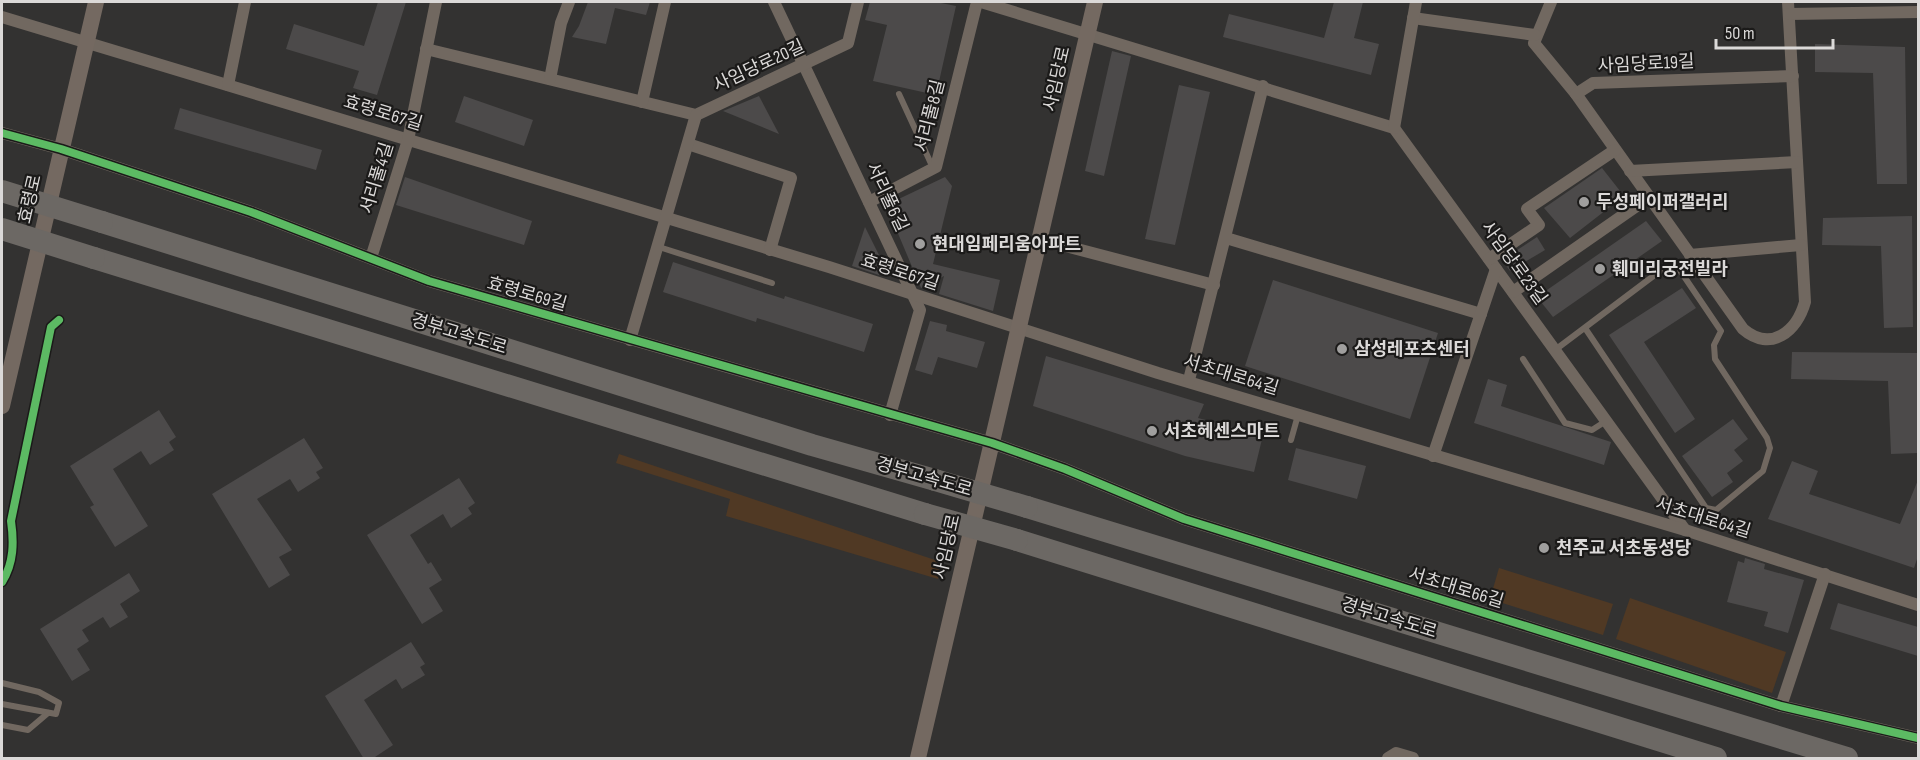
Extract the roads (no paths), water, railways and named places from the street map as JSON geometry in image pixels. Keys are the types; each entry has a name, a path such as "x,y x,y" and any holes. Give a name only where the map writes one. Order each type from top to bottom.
{"highway":[{"name":"경부고속도로","path":"2,191 812,445 1027,507 1847,759"},
{"name":"경부고속도로","path":"2,229 925,514 1017,540 1716,759"}],"main road":[{"name":"효령로","path":"2,406 4,386 96,2"},
{"name":"사임당로","path":"918,759 1095,2"}],"street":[{"path":"228,85 245,2"},
{"name":"서리풀4길","path":"371,258 408,140 436,2"},
{"path":"550,79 561,23 569,2"},
{"path":"642,102 665,2"},
{"name":"서리풀6길","path":"774,2 920,310 890,415"},
{"name":"사임당로20길","path":"696,115 848,43 858,2"},
{"name":"사임당로","path":"979,2 1087,33"},
{"name":"서리풀8길","path":"869,202 936,167 979,2"},
{"path":"1087,33 1394,128 1416,2"},
{"path":"1551,2 1535,35 1534,43 1576,94 1743,329 1749,334 1778,338 1794,327 1805,302 1788,8 1918,12"},
{"name":"효령로67길","path":"2,17 1019,326"},
{"path":"1413,18 1535,35"},
{"path":"426,49 696,115 668,219 630,340"},
{"name":"사임당로19길","path":"1576,94 1593,83 1793,76"},
{"path":"1189,380 1263,86"},
{"name":"사임당로23길","path":"1394,128 1685,530"},
{"name":"효령로69길","path":"2,133 62,149 251,212 429,280 992,443"},
{"path":"688,144 791,178 770,250"},
{"path":"1433,456 1481,314 1492,264 1539,225 1527,209 1615,150"},
{"path":"1630,171 1797,162"},
{"path":"1513,292 1635,207"},
{"path":"1226,238 1481,314"},
{"path":"1039,239 1214,285"},
{"path":"1690,255 1801,245"},
{"name":"서초대로64길","path":"1019,326 1433,456 1685,530 1918,605"},
{"name":"서초대로66길","path":"992,443 1065,469 1184,519 1780,706 1918,738"},
{"path":"1780,706 1825,574"},
{"path":"1388,759 1396,753 1413,759"}],"lane":[{"path":"899,94 933,168"},
{"path":"659,247 772,283"},
{"path":"1555,351 1585,328 1668,265 1679,268 1720,331 1714,345 1714,360 1767,438 1768,459 1763,471 1716,510 1706,508 1585,328"},
{"path":"1523,359 1565,423 1592,430 1606,421"},
{"path":"1291,440 1298,414"},
{"path":"2,683 39,692 59,703 56,714 2,704"},
{"path":"2,725 28,730 48,713"}],"place":[{"name":"두성페이퍼갤러리","path":"1584,202"},
{"name":"현대임페리움아파트","path":"920,244"},
{"name":"훼미리궁전빌라","path":"1600,269"},
{"name":"삼성레포츠센터","path":"1342,349"},
{"name":"서초헤센스마트","path":"1152,431"},
{"name":"천주교 서초동성당","path":"1544,548"}]}
